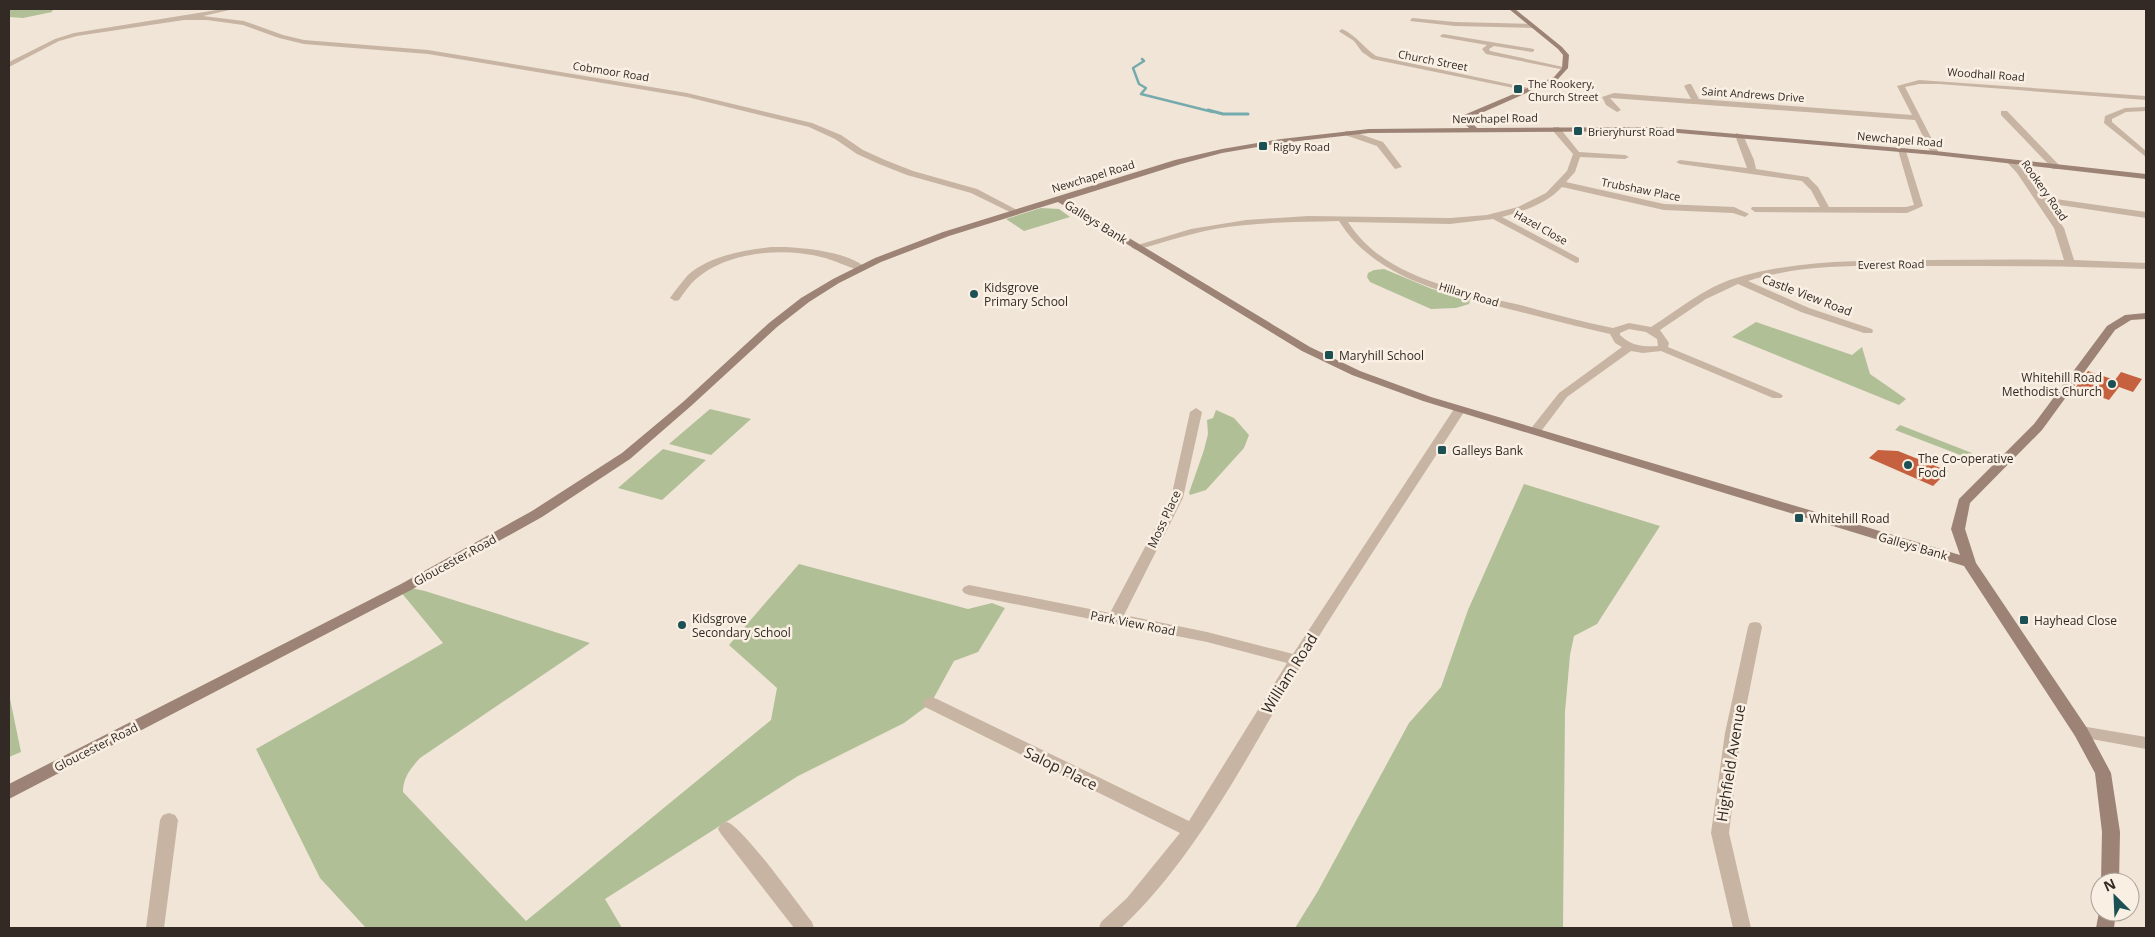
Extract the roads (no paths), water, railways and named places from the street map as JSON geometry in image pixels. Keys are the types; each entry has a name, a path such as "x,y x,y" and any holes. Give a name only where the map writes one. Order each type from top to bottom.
{"street":[{"path":"9,65 57,40 76,34 231,9"},
{"path":"1426,130 1467,117 1556,78 1565,68 1566,54 1512,9"},
{"name":"Cobmoor Road","path":"184,18 207,18 244,23 281,37 304,42 428,52 687,95 812,125 838,137 860,152 882,162 910,173 974,191 1017,212"},
{"path":"1412,20 1455,24 1532,26"},
{"name":"Church Street","path":"1342,31 1356,40 1364,51 1374,58 1383,61 1404,63 1529,89"},
{"path":"1443,36 1532,50"},
{"path":"1492,44 1485,49 1488,53 1565,68"},
{"name":"Woodhall Road","path":"1934,153 1901,86 1919,82 1939,82 2146,98"},
{"path":"1688,86 1696,101"},
{"name":"Saint Andrews Drive","path":"1617,110 1609,103 1606,97 1614,95 1916,118"},
{"path":"2146,109 2125,110 2112,114 2108,118 2108,123 2146,155"},
{"path":"2004,113 2056,167"},
{"path":"1467,117 1466,121 1475,130"},
{"path":"1556,129 1577,154"},
{"name":"Newchapel Road","path":"861,268 938,236 1199,156 1281,141 1348,133 1426,130 1655,129 1934,153 2146,178"},
{"path":"1380,144 1385,138 1386,131"},
{"path":"1348,133 1380,144 1398,167"},
{"path":"1739,135 1750,160 1752,171"},
{"path":"1755,209 1907,210 1920,206 1902,150"},
{"path":"1577,154 1625,157"},
{"path":"1136,246 1224,226 1310,218 1471,219 1519,211 1546,198 1562,184 1572,171 1577,154"},
{"name":"Rookery Road","path":"2010,161 2020,171 2059,228 2070,262"},
{"path":"1680,162 1805,180 1815,189 1825,208"},
{"name":"Trubshaw Place","path":"1562,184 1664,207 1734,210 1746,214"},
{"name":"Galleys Bank","path":"1059,198 1306,349 1356,373 1427,400 1969,563"},
{"path":"2039,199 2146,215"},
{"name":"Hazel Close","path":"1494,216 1577,264 1588,259"},
{"name":"Hillary Road","path":"1342,219 1354,237 1364,247 1386,262 1426,281 1490,301 1615,332"},
{"path":"663,301 677,300 696,273 716,263 752,254 786,250 809,252 842,260 861,268"},
{"name":"Everest Road","path":"1651,331 1699,299 1738,280 1766,272 1825,265 2070,262 2146,266"},
{"name":"Gloucester Road","path":"9,792 406,587 537,514 626,456 687,404 772,325 819,291 861,268"},
{"name":"Castle View Road","path":"1738,280 1805,310 1868,331"},
{"path":"2110,872 2111,832 2103,773 2081,732 1969,563 1958,529 1964,502 2038,427 2111,328 2129,317 2146,316"},
{"path":"1662,348 1663,339 1651,331 1629,326 1615,332 1618,340 1630,347 1651,350 1662,348 1777,396"},
{"path":"1535,431 1563,395 1630,347"},
{"name":"William Road","path":"1108,928 1134,904 1192,831 1297,660 1460,409"},
{"name":"Moss Place","path":"1114,620 1177,498 1196,412"},
{"name":"Park View Road","path":"969,590 1207,637 1297,660"},
{"name":"Highfield Avenue","path":"1742,928 1720,833 1733,733 1755,627"},
{"name":"Salop Place","path":"931,703 996,737 1192,831"},
{"path":"2081,732 2146,743"},
{"path":"155,928 169,820"},
{"path":"727,829 751,857 805,928"}],"waterway":[{"path":"1142,59 1144,61 1133,68 1139,84 1146,88 1141,94 1213,112"},
{"path":"1208,110 1223,114 1248,114"}],"place":[{"name":"The Rookery, Church Street","path":"1518,89"},
{"name":"Brieryhurst Road","path":"1578,131"},
{"name":"Rigby Road","path":"1263,146"},
{"name":"Kidsgrove Primary School","path":"974,294"},
{"name":"Maryhill School","path":"1329,355"},
{"name":"Whitehill Road Methodist Church","path":"2112,384"},
{"name":"Galleys Bank","path":"1442,450"},
{"name":"The Co-operative Food","path":"1908,465"},
{"name":"Whitehill Road","path":"1799,518"},
{"name":"Hayhead Close","path":"2024,620"},
{"name":"Kidsgrove Secondary School","path":"682,625"}]}
